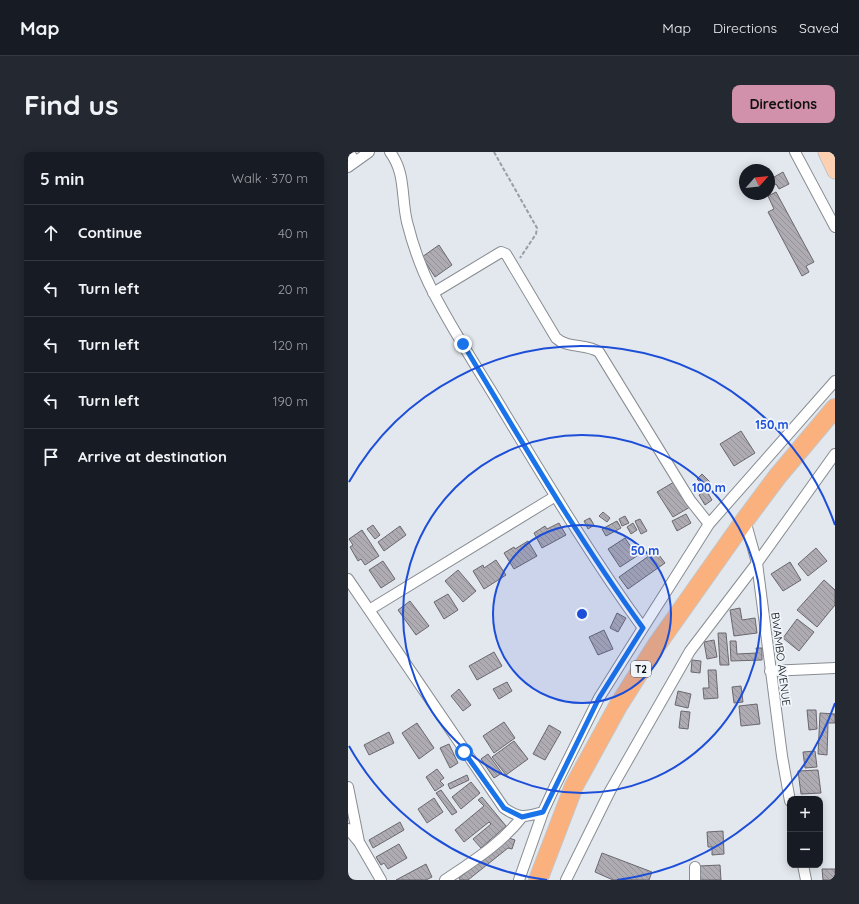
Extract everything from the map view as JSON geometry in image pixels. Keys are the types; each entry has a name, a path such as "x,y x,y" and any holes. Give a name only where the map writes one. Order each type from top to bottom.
{"highway":[{"name":"T2","path":"538,880 574,786 618,706 656,646 745,520 777,477 835,408"}],"main road":[{"path":"826,152 835,171"}],"street":[{"path":"348,152 352,165 369,152"},
{"path":"390,152 395,159 402,177 406,220 414,251 433,293 554,497 611,584 643,628"},
{"path":"795,152 835,227"},
{"path":"433,293 501,252 506,254 556,338 566,344 594,349 599,352 690,500 709,524"},
{"path":"519,880 543,812 599,698 643,628 709,524 835,381"},
{"path":"568,879 610,791 690,651 757,563 835,454"},
{"path":"369,610 554,497"},
{"name":"BWAMBO AVENUE","path":"745,520 757,563 770,671 789,796"},
{"path":"348,579 504,808 522,817"},
{"path":"770,671 835,668"},
{"path":"348,787 359,842"},
{"path":"445,880 493,847 505,837 522,817 543,812"},
{"path":"348,829 359,842 381,880"},
{"path":"695,867 695,880"},
{"path":"804,868 806,880"}],"path":[{"path":"494,152 537,228 536,234 525,254 514,266"}],"building":[{"path":"783,172 789,184 779,189 775,185 775,177"},
{"path":"775,192 814,262 806,266 809,272 802,276 768,212 774,209 770,200 775,200"},
{"path":"439,245 452,265 435,277 422,257"},
{"path":"741,431 755,453 734,466 720,444"},
{"path":"702,474 710,482 705,487 697,479"},
{"path":"674,482 690,507 673,517 657,492"},
{"path":"706,490 712,500 705,505 699,495"},
{"path":"603,512 610,518 607,522 599,516"},
{"path":"686,514 691,523 677,531 672,521"},
{"path":"625,516 629,523 622,526 619,519"},
{"path":"590,518 594,525 588,529 584,521"},
{"path":"640,519 647,531 641,534 635,521"},
{"path":"617,521 621,528 606,536 602,529"},
{"path":"559,523 566,535 542,548 534,533 545,526 547,529"},
{"path":"633,523 637,530 631,534 627,527"},
{"path":"373,525 380,535 375,539 367,529"},
{"path":"400,526 406,535 384,551 378,542"},
{"path":"362,530 379,556 365,565 361,559 358,561 350,547 353,545 349,539"},
{"path":"625,538 637,556 620,567 608,549"},
{"path":"528,541 537,556 514,569 504,553 514,547 515,549"},
{"path":"816,548 827,561 808,576 798,564"},
{"path":"656,551 665,563 628,589 619,577"},
{"path":"496,560 506,575 484,589 473,571 483,565 484,568"},
{"path":"383,561 395,579 381,588 369,570"},
{"path":"790,562 801,580 783,591 771,574"},
{"path":"458,570 476,591 463,602 445,581"},
{"path":"824,580 835,590 835,605 817,627 797,610"},
{"path":"448,594 458,610 444,619 434,602"},
{"path":"410,601 429,626 416,635 398,610"},
{"path":"740,608 742,620 755,618 757,633 734,636 730,610"},
{"path":"617,613 626,618 618,632 610,628"},
{"path":"797,619 814,632 799,651 783,638"},
{"path":"604,630 613,649 598,655 589,637"},
{"path":"718,633 726,633 729,665 720,665"},
{"path":"714,640 717,657 707,659 704,642"},
{"path":"730,641 736,641 737,654 757,653 756,648 762,648 762,660 731,661"},
{"path":"494,652 502,666 477,680 469,666"},
{"path":"692,660 701,661 700,673 691,672"},
{"path":"708,670 716,670 718,698 704,699 703,688 709,688"},
{"path":"507,682 512,691 499,699 493,689"},
{"path":"741,686 743,702 734,703 732,687"},
{"path":"459,689 471,705 463,711 451,696"},
{"path":"678,691 691,694 688,708 675,705"},
{"path":"757,704 760,724 741,726 739,706"},
{"path":"807,710 816,710 817,729 809,730"},
{"path":"681,711 690,712 688,729 679,728"},
{"path":"820,713 835,714 835,723 828,723 827,755 818,754"},
{"path":"504,722 515,738 494,753 483,736"},
{"path":"417,723 434,748 419,759 402,733"},
{"path":"549,725 561,732 545,760 533,754"},
{"path":"389,732 394,743 369,755 364,745"},
{"path":"514,741 528,759 506,775 492,757"},
{"path":"449,744 458,763 450,768 440,748"},
{"path":"815,751 817,767 805,768 803,752"},
{"path":"488,754 502,773 494,778 481,759"},
{"path":"437,769 444,778 440,781 444,785 435,791 426,777"},
{"path":"818,770 821,793 801,794 798,771"},
{"path":"467,775 469,780 450,789 448,784"},
{"path":"471,782 480,793 461,809 452,797"},
{"path":"441,790 457,812 452,815 436,793"},
{"path":"482,797 506,826 481,848 473,839 491,824 489,822 464,842 455,830 484,806 478,800"},
{"path":"434,798 443,812 427,823 418,809"},
{"path":"400,822 404,830 373,848 369,840"},
{"path":"723,831 724,854 712,855 712,847 708,847 707,832"},
{"path":"509,838 515,840 512,849 508,848 468,880 460,880 459,878"},
{"path":"399,844 407,858 388,869 384,863 381,865 376,857"},
{"path":"602,853 652,872 649,880 613,880 595,872"},
{"path":"426,864 432,877 426,880 396,880"},
{"path":"720,865 721,880 700,880 699,866"},
{"path":"822,869 835,869 835,880 823,880"}],"route":[{"path":"463,344 554,497 611,584 643,628 599,698 543,812 522,817 513,814 504,808 464,752"}]}
